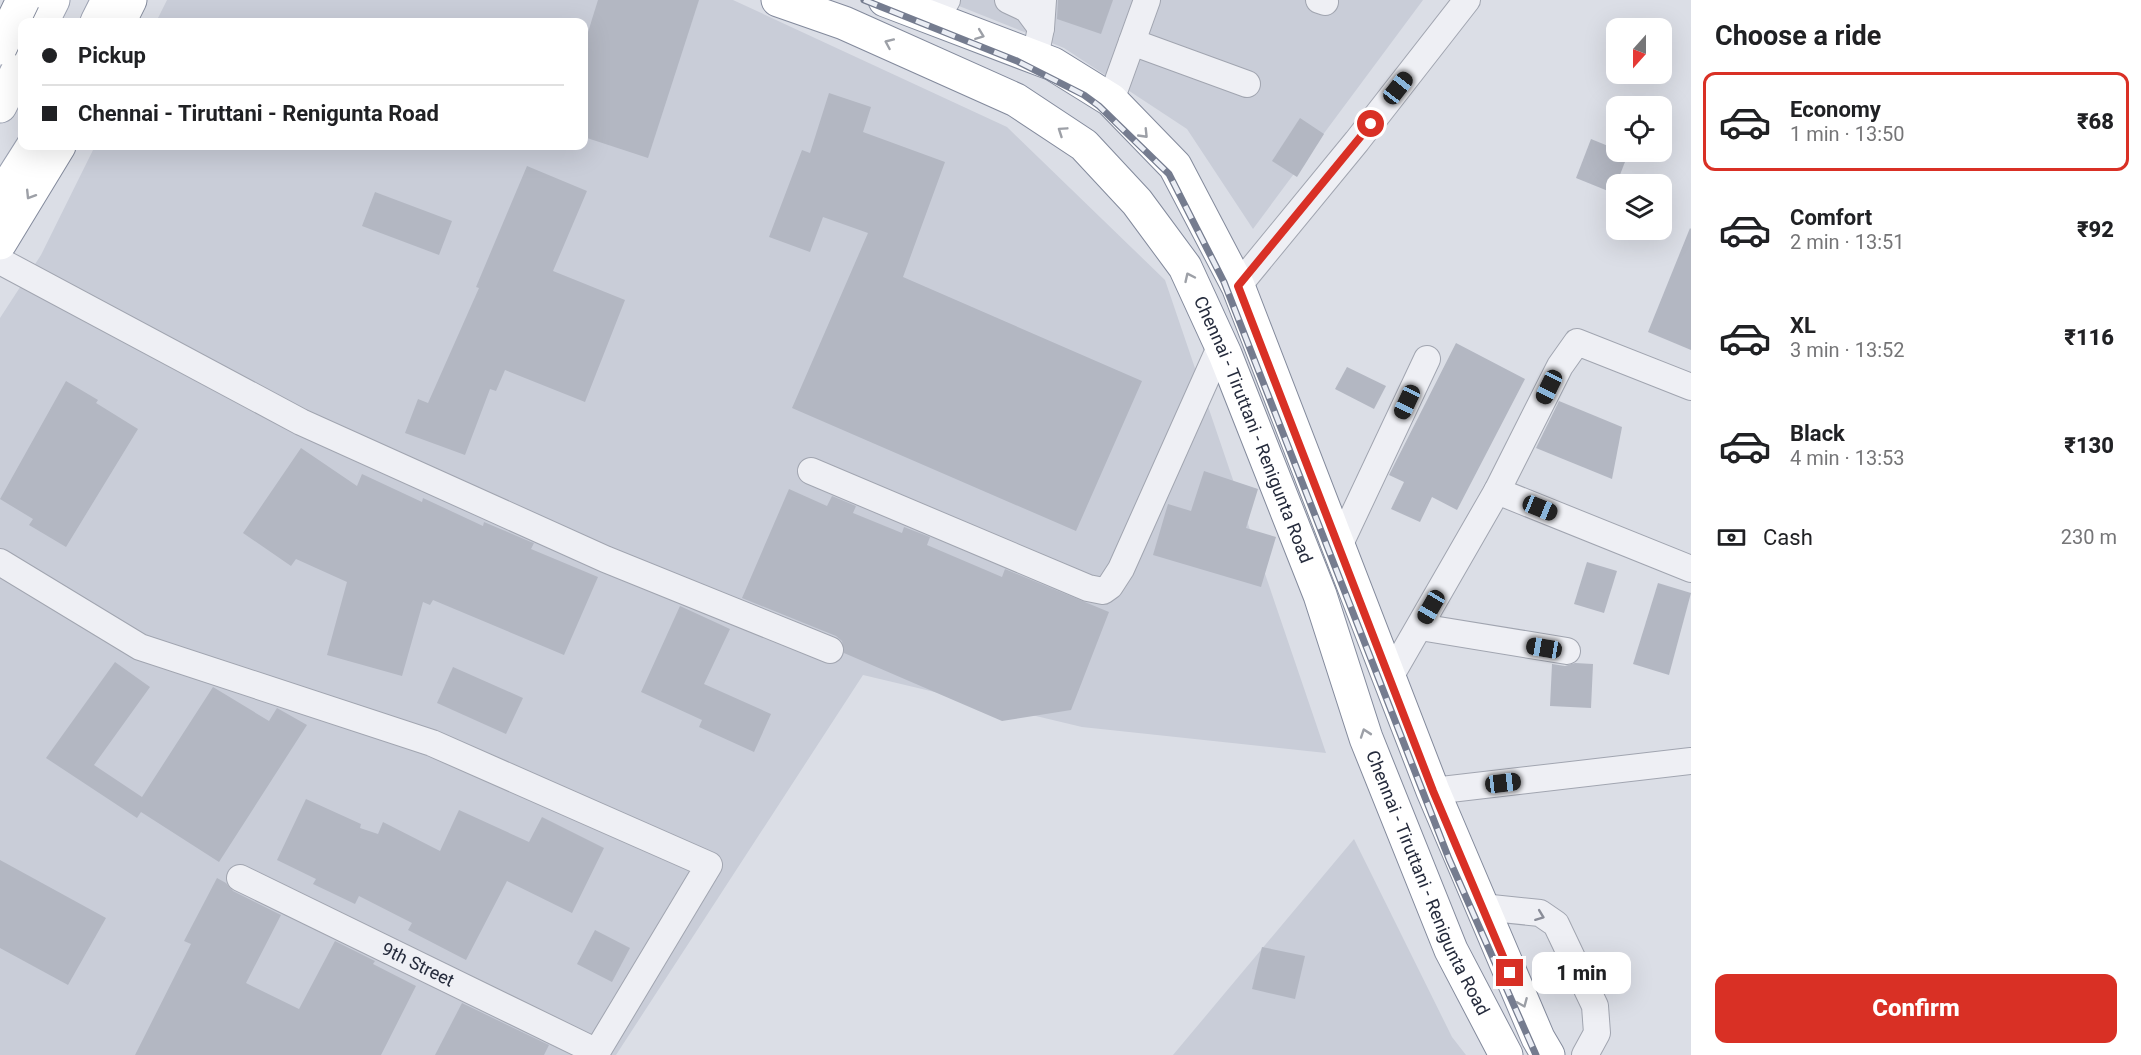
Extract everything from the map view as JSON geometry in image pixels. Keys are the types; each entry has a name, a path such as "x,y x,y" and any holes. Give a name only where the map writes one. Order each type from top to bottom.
{"main road":[{"path":"0,48 23,0"},
{"path":"44,18 53,0"},
{"path":"99,18 108,0"},
{"path":"121,18 130,0"},
{"name":"Chennai - Tiruttani - Renigunta Road","path":"778,0 844,23 1016,100 1084,145 1137,202 1185,267 1221,345 1320,595 1366,738 1451,950 1506,1055"},
{"name":"Chennai - Tiruttani - Renigunta Road","path":"885,0 941,9 1038,43 1053,64 1112,100 1175,166 1238,286 1433,791 1538,1038 1548,1055"},
{"path":"0,106 18,70"},
{"path":"0,198 30,150"},
{"path":"0,243 57,150"}],"street":[{"path":"1008,0 1027,9 1038,43"},
{"path":"1038,43 1043,0"},
{"path":"1112,100 1147,0"},
{"path":"1238,286 1357,141 1467,0"},
{"path":"0,32 18,42"},
{"path":"1132,42 1247,84"},
{"path":"0,261 301,422 605,559 830,650"},
{"path":"1390,677 1497,491 1560,366 1577,342 1691,387"},
{"path":"812,471 1088,588 1102,591 1110,586 1121,569 1221,345"},
{"path":"1339,546 1427,359"},
{"path":"1497,491 1691,569"},
{"path":"0,562 140,647 432,743 709,866 596,1053"},
{"path":"1420,627 1567,651"},
{"path":"1433,791 1691,761"},
{"name":"9th Street","path":"240,878 596,1053"},
{"path":"1482,907 1540,913 1556,924 1595,1006 1597,1033 1585,1055"}],"shaded area":[{"path":"167,0 733,0 1007,127 1165,280 1326,753 1082,727 863,675 616,1055 0,1055 0,318 41,255 93,150 588,150 588,18 158,18"},
{"path":"944,0 1423,0 1253,229 1187,129 1064,48"},
{"path":"1354,839 1452,1037 1466,1055 1173,1055"}],"building":[{"path":"598,0 699,0 648,158 588,138 588,32"},
{"path":"1058,0 1113,0 1101,34 1057,19"},
{"path":"829,93 871,107 863,132 945,162 903,277 1142,381 1076,531 792,408 868,233 823,217 810,252 769,237 802,150 810,153"},
{"path":"1300,118 1324,134 1297,177 1272,161"},
{"path":"1591,139 1606,145 1606,162 1625,162 1620,174 1606,174 1606,190 1576,178"},
{"path":"527,166 587,191 553,271 625,300 585,402 505,370 496,391 490,389 465,455 405,433 418,399 428,403 479,288 476,287"},
{"path":"375,192 452,221 439,255 362,226"},
{"path":"1691,229 1691,350 1648,332"},
{"path":"1456,343 1525,379 1457,510 1432,497 1420,522 1391,509 1404,482 1389,475"},
{"path":"1347,367 1386,386 1374,409 1335,389"},
{"path":"66,381 98,400 96,403 138,429 66,547 29,525 33,519 0,499"},
{"path":"1559,401 1622,427 1612,479 1536,448"},
{"path":"301,448 357,486 362,474 422,502 423,498 483,526 484,522 534,543 531,549 598,577 564,655 433,600 430,605 423,602 402,676 327,655 347,582 296,559 291,566 243,533"},
{"path":"1204,471 1258,489 1246,528 1276,537 1261,587 1153,555 1168,504 1191,511"},
{"path":"789,489 827,506 832,496 856,506 853,513 902,533 904,527 930,537 927,545 1002,577 1005,569 1109,612 1071,710 1002,721 844,653 842,641 836,636 742,598"},
{"path":"1587,562 1617,571 1604,613 1574,604"},
{"path":"1658,583 1691,593 1669,675 1633,664"},
{"path":"680,606 730,629 704,684 771,714 754,752 699,727 702,720 641,692"},
{"path":"115,662 150,687 94,765 142,797 213,687 269,721 277,708 307,725 219,862 141,812 137,818 46,758"},
{"path":"1575,663 1593,664 1591,708 1550,706 1552,664 1565,666"},
{"path":"453,667 523,698 506,734 437,703"},
{"path":"306,799 361,824 360,828 378,834 383,822 440,851 459,810 529,842 542,817 604,848 572,913 507,881 466,960 408,930 412,923 359,896 355,904 313,884 316,879 277,860"},
{"path":"0,860 106,918 68,985 0,948"},
{"path":"217,878 233,891 281,915 246,983 299,1009 335,941 375,961 373,964 416,986 381,1055 135,1055 191,944 184,941"},
{"path":"595,930 630,948 612,982 577,964"},
{"path":"1262,947 1305,956 1295,999 1252,989"},
{"path":"462,1003 549,1045 544,1055 435,1055"}],"railway":[{"path":"864,0 1017,61 1084,95 1099,106 1169,174 1224,282 1449,859 1536,1055"}],"route":[{"path":"1371,124 1238,286 1433,791 1510,973"}]}
